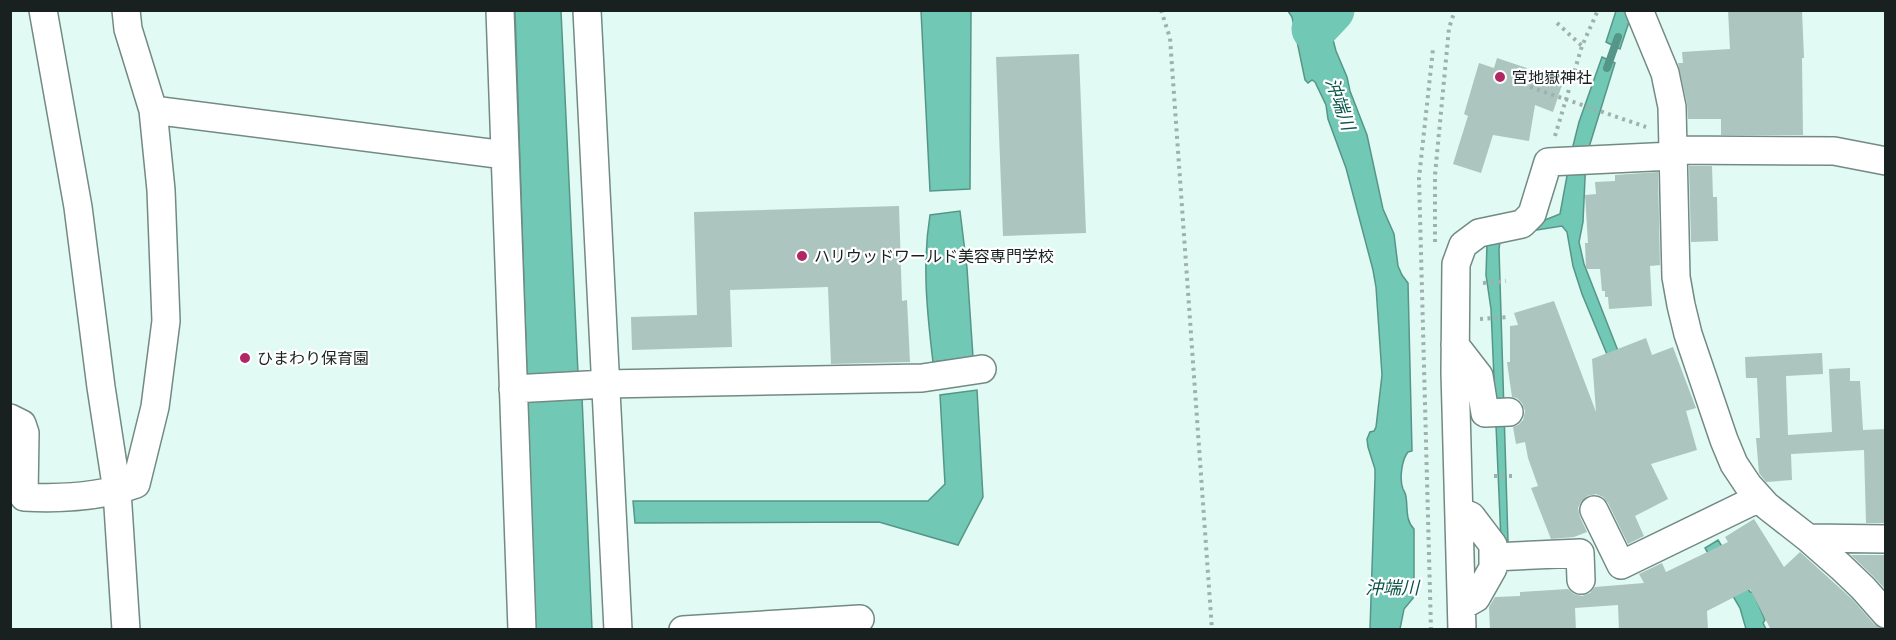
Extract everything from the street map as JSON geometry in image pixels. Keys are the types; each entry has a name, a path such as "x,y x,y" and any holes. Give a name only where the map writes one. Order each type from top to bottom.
{"street":[{"path":"42,10 78,207 117,491 126,630"},
{"path":"10,418 22,424 25,433 24,497 57,499 117,491 136,484 155,407 166,321 161,190 153,110 128,29 126,10"},
{"path":"500,10 522,630"},
{"path":"587,10 618,630"},
{"path":"1639,10 1665,73 1672,107 1676,277 1681,305 1724,440 1734,464 1748,485 1767,506 1808,538 1863,588 1886,614"},
{"path":"153,110 505,155"},
{"path":"1462,618 1455,345 1456,264 1462,244 1479,233 1522,224 1532,214 1557,162 1595,160 1673,147 1834,151 1886,161"},
{"path":"1455,345 1479,376 1485,413 1501,412"},
{"path":"514,389 604,384 922,378 982,369"},
{"path":"1594,510 1621,566 1760,498"},
{"path":"1459,511 1471,516 1501,557"},
{"path":"1808,538 1886,539"},
{"path":"1501,557 1580,554 1581,580"},
{"path":"1462,618 1501,557"},
{"path":"683,630 860,620"}],"path":[{"path":"1161,10 1170,38 1212,630"},
{"path":"1557,162 1566,99 1582,46 1598,10"},
{"path":"1557,23 1582,46"},
{"path":"1431,630 1419,178 1433,49"},
{"path":"1530,87 1602,112 1673,147"},
{"path":"1483,283 1506,281"},
{"path":"1478,319 1508,317"},
{"path":"1494,476 1514,476"}],"water":[{"path":"515,11 561,11 578,373 527,377"},
{"path":"921,11 971,11 970,189 930,191"},
{"name":"沖端川","path":"1288,11 1323,11 1328,21 1336,51 1367,135 1383,209 1394,234 1398,266 1408,283 1412,451 1408,452 1404,459 1401,480 1406,496 1408,518 1414,529 1414,597 1404,609 1400,629 1370,629 1375,469 1367,439 1376,427 1382,375 1373,270 1346,168 1328,119 1326,105 1315,82 1312,80 1308,83 1305,80 1292,17"},
{"path":"1616,11 1632,13 1620,49 1606,42"},
{"path":"1602,57 1615,63 1586,157 1583,222 1579,242 1584,264 1629,379 1640,434 1582,294 1573,266 1567,232 1562,226 1506,235 1500,242 1499,249 1508,541 1501,541 1491,309 1486,275 1487,243 1506,226 1545,220 1560,214 1579,122"},
{"path":"960,211 967,268 973,357 933,362 926,270 930,215"},
{"path":"977,390 983,497 958,545 879,522 635,523 633,501 928,501 945,484 940,395"},
{"path":"582,397 592,629 530,629 528,401"},
{"path":"1718,540 1750,592 1753,592 1765,620 1763,623 1766,629 1746,629 1740,608 1705,548"}],"building":[{"path":"1728,10 1802,10 1803,135 1721,135 1721,119 1688,119 1678,63 1683,63 1682,52 1730,49"},
{"path":"1079,54 1086,233 1003,236 996,57"},
{"path":"1497,58 1527,68 1525,71 1562,85 1553,112 1535,105 1529,141 1493,135 1481,173 1453,164 1468,116 1464,114 1479,63 1494,68"},
{"path":"1689,166 1712,166 1713,197 1717,197 1718,241 1691,242"},
{"path":"1658,172 1660,265 1650,266 1652,306 1609,309 1608,297 1605,297 1605,291 1602,291 1600,269 1586,269 1585,243 1588,243 1585,195 1596,194 1595,182 1615,181 1615,175"},
{"path":"899,206 902,301 907,300 910,362 831,364 828,287 730,290 732,347 632,350 631,317 697,315 694,212"},
{"path":"1554,301 1596,412 1592,359 1646,338 1652,355 1673,347 1696,408 1686,411 1697,450 1651,464 1668,499 1635,516 1644,536 1628,544 1608,503 1596,494 1587,496 1578,508 1587,532 1574,537 1551,539 1531,488 1538,486 1525,442 1516,444 1513,427 1523,420 1525,411 1522,403 1512,397 1507,362 1510,362 1510,326 1518,325 1514,313"},
{"path":"1822,353 1823,374 1786,376 1788,435 1832,432 1829,369 1850,368 1850,381 1860,381 1863,430 1886,429 1886,523 1866,523 1864,450 1791,454 1792,480 1766,482 1759,473 1756,438 1760,438 1757,378 1746,378 1745,357"},
{"path":"1754,519 1784,567 1800,552 1852,599 1874,624 1885,630 1771,630 1750,589 1707,611 1708,630 1619,630 1618,605 1575,608 1576,630 1490,630 1489,607 1495,597 1520,596 1520,592 1568,589 1582,596 1590,593 1595,587 1644,583 1639,574 1662,563 1666,572 1728,542 1725,537"},
{"path":"1851,555 1886,555 1886,590 1874,577"}],"waterway":[{"path":"1314,29 1332,10"},
{"path":"1607,68 1618,37"}],"place":[{"name":"宮地嶽神社","path":"1500,77"},
{"name":"ハリウッドワールド美容専門学校","path":"802,256"},
{"name":"ひまわり保育園","path":"245,358"}]}
